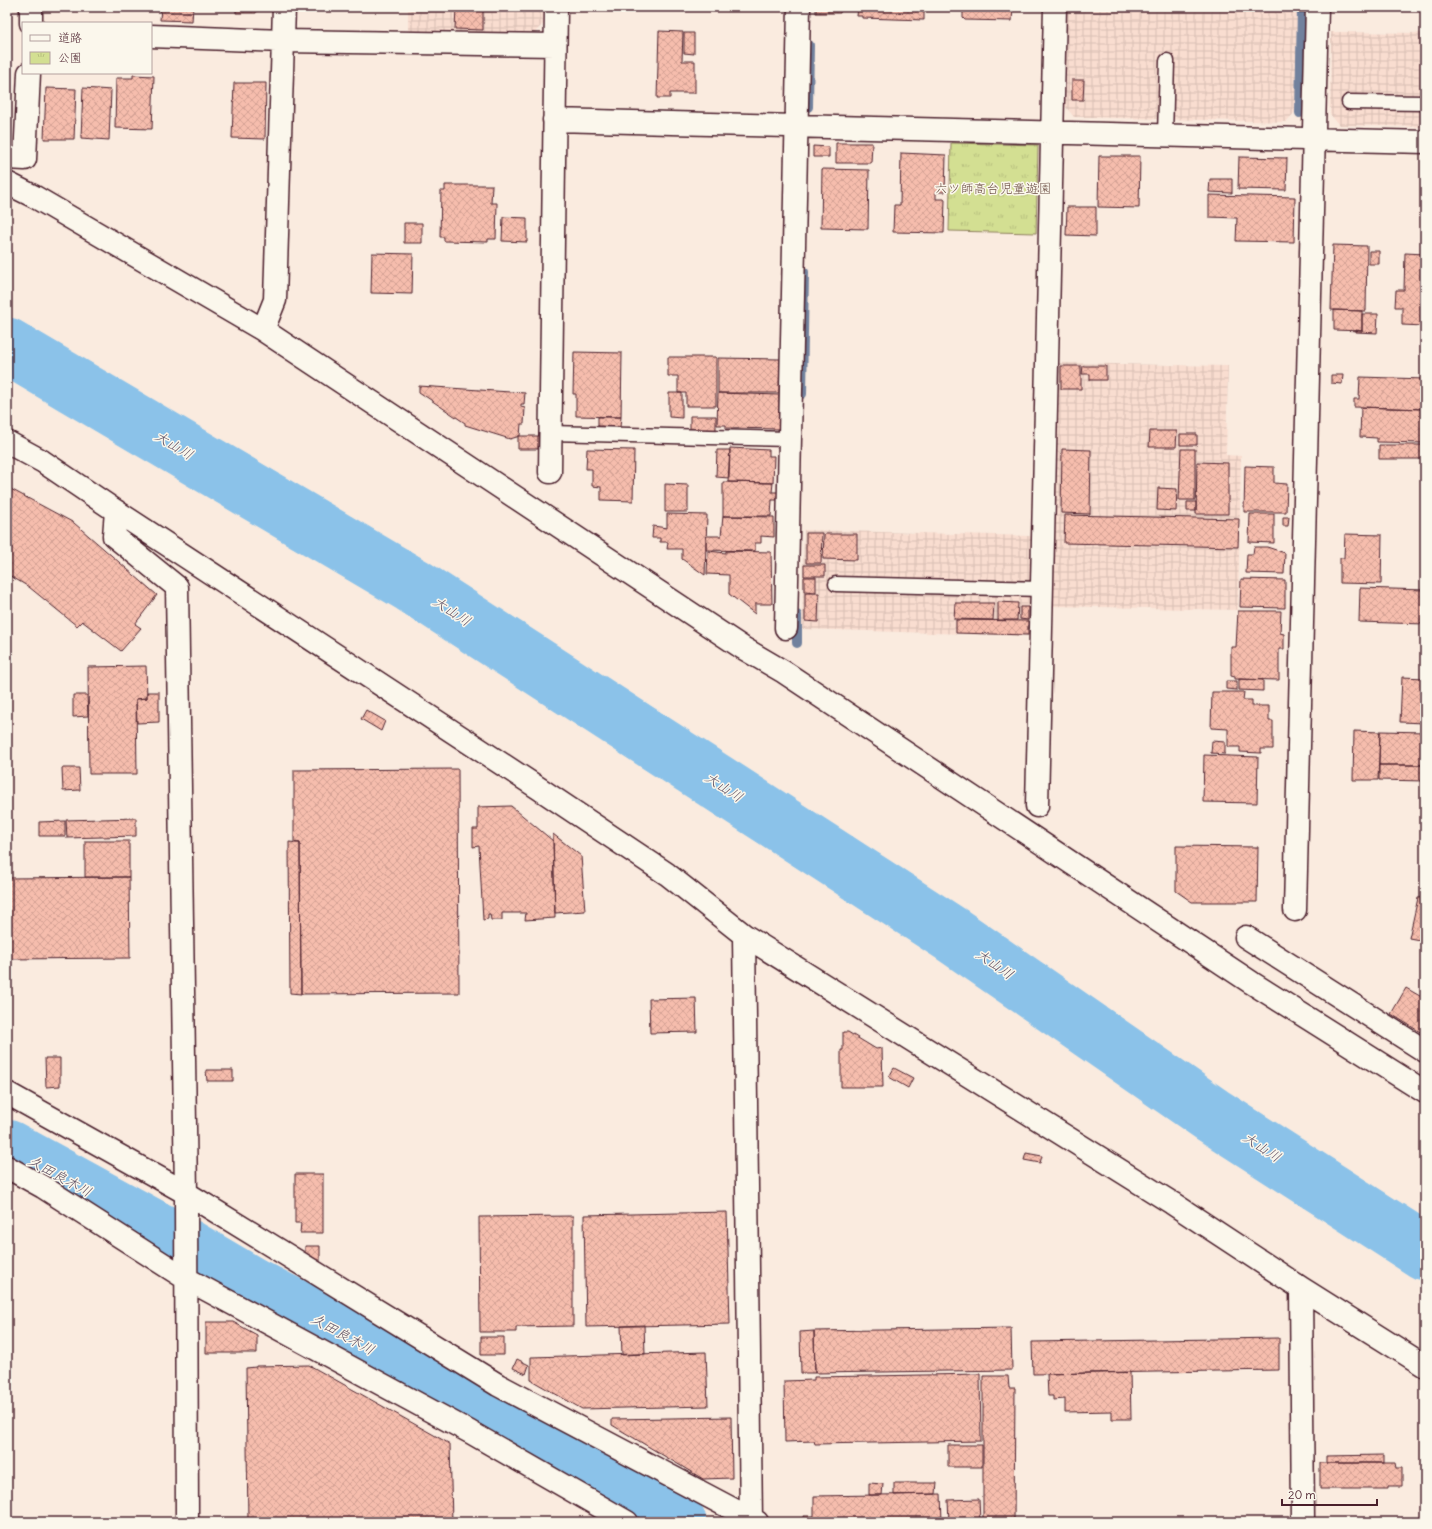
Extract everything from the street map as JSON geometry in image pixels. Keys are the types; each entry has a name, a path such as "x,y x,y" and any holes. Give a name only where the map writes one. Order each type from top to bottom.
{"street":[{"path":"31,7 31,22"},
{"path":"263,330 275,300 284,7"},
{"path":"550,472 556,7"},
{"path":"786,628 798,127 799,7"},
{"path":"1037,806 1055,7"},
{"path":"1295,910 1317,7"},
{"path":"152,36 283,41 555,45"},
{"path":"7,158 25,159 29,74"},
{"path":"554,120 1425,142"},
{"path":"7,183 35,197 263,330 743,648 784,672 1252,983 1425,1092"},
{"path":"7,442 42,461 540,789 667,874 744,935 1172,1203 1301,1288 1425,1366"},
{"path":"116,511 114,536 177,587 186,1195 185,1276 187,1522"},
{"path":"7,1093 186,1195 498,1385 753,1521 744,935"},
{"path":"1246,937 1425,1051"},
{"path":"7,1167 43,1187 185,1276 470,1432 627,1522"},
{"path":"1301,1288 1303,1522"}],"lane":[{"path":"1165,136 1167,61"},
{"path":"1349,102 1425,103"},
{"path":"550,433 790,439"},
{"path":"836,584 1042,589"}],"shaded area":[{"path":"408,7 544,7 543,24 534,33 408,31"},
{"path":"1067,7 1298,7 1296,111 1286,122 1074,117 1065,106"},
{"path":"1331,32 1425,33 1425,127 1339,125 1330,114"},
{"path":"1056,363 1228,366 1226,455 1241,456 1238,610 1051,606"},
{"path":"804,530 1031,536 1029,636 802,629"}],"green space":[{"name":"六ツ師高台児童遊園","path":"951,143 1038,145 1036,233 949,231"}],"building":[{"path":"161,7 193,7 192,21 160,20"},
{"path":"236,7 257,7 256,13 236,13"},
{"path":"456,7 483,7 483,30 455,29"},
{"path":"816,7 841,7 840,13 816,13"},
{"path":"858,7 924,7 924,20 862,18 862,16 857,16"},
{"path":"963,7 1013,7 1012,21 965,20 963,18"},
{"path":"659,31 683,32 682,61 695,61 695,93 670,93 670,98 657,98"},
{"path":"684,33 694,33 694,54 684,53"},
{"path":"133,75 154,76 152,129 115,128 116,78 133,78"},
{"path":"1072,80 1084,80 1083,100 1072,100"},
{"path":"234,83 266,83 265,139 232,138"},
{"path":"46,88 76,89 74,139 44,139"},
{"path":"83,88 111,90 109,140 81,138"},
{"path":"836,143 872,143 871,163 836,163"},
{"path":"813,146 829,147 829,157 813,157"},
{"path":"901,153 946,155 945,192 936,192 936,199 945,199 944,233 893,232 894,205 900,205"},
{"path":"1099,156 1140,156 1139,208 1098,207"},
{"path":"1239,157 1287,158 1286,190 1238,189"},
{"path":"822,169 869,170 868,229 821,228"},
{"path":"1210,179 1232,179 1232,193 1209,192"},
{"path":"445,185 492,185 491,203 497,203 496,239 488,239 488,242 444,241 444,237 440,237 441,191 445,191"},
{"path":"1209,195 1295,197 1294,242 1236,241 1237,218 1209,217"},
{"path":"1067,207 1096,207 1096,236 1066,235"},
{"path":"503,217 527,218 527,242 502,241"},
{"path":"404,223 422,223 422,243 404,243"},
{"path":"1333,245 1367,246 1366,311 1331,310"},
{"path":"1369,251 1379,251 1379,264 1369,264"},
{"path":"372,253 413,254 412,294 371,293"},
{"path":"1405,253 1425,254 1425,326 1402,325 1402,307 1395,307 1396,290 1404,290"},
{"path":"1334,310 1362,311 1362,331 1334,330"},
{"path":"1362,314 1378,314 1377,333 1356,332 1356,330 1362,331"},
{"path":"574,352 622,353 621,417 576,416 576,394 573,394"},
{"path":"668,357 716,357 716,406 686,406 686,393 678,393 678,376 668,376"},
{"path":"718,358 780,359 779,393 718,393"},
{"path":"1061,366 1081,366 1081,389 1061,389"},
{"path":"1083,366 1106,366 1106,380 1090,380 1090,374 1082,374"},
{"path":"1331,375 1343,375 1342,384 1331,383"},
{"path":"1360,377 1425,379 1425,409 1354,407 1354,399 1359,399"},
{"path":"419,386 525,393 524,404 521,404 521,407 525,408 524,424 521,424 520,436 510,439 465,425 465,423 419,392"},
{"path":"669,393 682,393 682,418 669,417"},
{"path":"718,393 779,395 779,429 726,428 726,425 717,425"},
{"path":"1361,407 1425,409 1425,443 1377,442 1377,438 1360,437"},
{"path":"690,416 716,416 716,430 690,429"},
{"path":"598,417 621,417 620,427 598,426"},
{"path":"1150,431 1177,431 1176,447 1149,447"},
{"path":"1180,434 1197,434 1197,445 1180,445"},
{"path":"518,436 538,436 538,449 518,449"},
{"path":"1379,445 1425,445 1425,459 1379,459"},
{"path":"730,448 769,450 769,456 774,456 773,483 728,482"},
{"path":"587,449 634,450 633,501 601,500 601,487 592,486 592,469 586,469"},
{"path":"1062,449 1091,450 1090,514 1061,513"},
{"path":"1181,449 1195,449 1195,500 1179,500"},
{"path":"717,450 730,450 729,478 716,477"},
{"path":"1197,462 1228,463 1228,514 1196,514"},
{"path":"1245,466 1274,467 1274,483 1287,484 1286,512 1244,512"},
{"path":"723,482 773,483 772,492 778,492 777,500 772,500 771,516 723,516"},
{"path":"665,484 688,485 688,512 665,512"},
{"path":"7,487 74,523 157,595 135,624 141,628 121,651 82,621 77,626 29,587 7,574"},
{"path":"1158,488 1177,489 1176,511 1157,510"},
{"path":"1187,502 1196,502 1196,511 1187,511"},
{"path":"667,514 707,515 705,575 682,559 682,549 667,549 668,542 660,542 660,538 652,538 653,526 667,528"},
{"path":"1250,514 1274,514 1274,543 1249,542"},
{"path":"1065,515 1239,519 1238,547 1064,543"},
{"path":"723,516 774,517 774,537 761,536 761,543 755,543 755,551 706,550 706,536 721,536"},
{"path":"1283,517 1289,517 1288,526 1283,526"},
{"path":"806,533 822,533 821,563 806,563"},
{"path":"824,534 857,534 857,560 823,559"},
{"path":"1345,534 1382,535 1381,584 1340,583 1340,558 1344,558"},
{"path":"1254,547 1267,547 1285,553 1284,574 1246,573 1247,554 1253,554"},
{"path":"708,551 726,553 726,551 771,552 772,604 755,604 755,614 729,594 729,575 707,574"},
{"path":"804,565 825,565 825,576 804,576"},
{"path":"804,577 816,577 816,592 804,591"},
{"path":"1241,579 1285,580 1285,608 1240,607"},
{"path":"1360,588 1425,590 1425,624 1359,622"},
{"path":"805,593 819,593 818,622 805,621"},
{"path":"998,602 1018,603 1017,620 998,620"},
{"path":"955,603 994,603 993,620 954,619"},
{"path":"1020,607 1028,607 1028,620 1020,619"},
{"path":"1238,611 1281,611 1280,633 1284,634 1284,649 1279,649 1279,680 1235,679 1235,677 1231,676 1231,647 1236,647"},
{"path":"956,620 1028,621 1028,635 956,633"},
{"path":"146,666 147,698 136,699 137,774 89,774 88,667"},
{"path":"1402,677 1425,678 1425,723 1400,722"},
{"path":"1239,679 1263,680 1263,691 1239,690"},
{"path":"1226,681 1237,681 1237,690 1226,689"},
{"path":"147,692 159,692 159,722 137,723 136,699 147,698"},
{"path":"1212,692 1244,692 1243,700 1252,700 1252,706 1269,706 1269,721 1273,721 1273,749 1261,749 1261,753 1240,752 1240,747 1228,747 1228,729 1211,728"},
{"path":"73,695 87,695 88,716 73,717"},
{"path":"366,710 385,721 381,731 361,719"},
{"path":"1354,731 1380,732 1378,780 1353,780"},
{"path":"1380,731 1425,732 1425,765 1379,765"},
{"path":"1212,741 1225,742 1225,754 1211,753"},
{"path":"1204,755 1258,757 1257,803 1203,802"},
{"path":"1379,765 1425,765 1425,781 1379,780"},
{"path":"62,768 79,768 80,790 63,791"},
{"path":"458,769 459,993 301,994 300,843 294,843 294,770"},
{"path":"511,806 553,841 555,918 525,920 526,913 502,913 502,920 491,920 490,914 488,914 488,919 483,920 479,846 473,847 473,829 478,829 478,807"},
{"path":"136,818 136,836 67,838 66,820"},
{"path":"65,821 65,836 39,836 39,822"},
{"path":"553,834 581,856 585,911 555,913"},
{"path":"85,841 129,841 129,877 85,877"},
{"path":"289,842 300,843 301,994 290,993"},
{"path":"1176,846 1258,847 1257,902 1192,902 1176,891"},
{"path":"129,877 130,958 7,959 7,878"},
{"path":"1425,897 1425,941 1409,938 1418,898"},
{"path":"1406,988 1425,999 1425,1035 1391,1014"},
{"path":"696,998 697,1032 650,1033 649,999"},
{"path":"843,1032 848,1032 876,1049 882,1048 883,1087 841,1087 841,1050 843,1050"},
{"path":"45,1058 60,1058 60,1086 46,1087"},
{"path":"894,1068 913,1078 908,1088 889,1077"},
{"path":"206,1070 233,1070 233,1081 207,1081"},
{"path":"1026,1153 1042,1156 1040,1163 1024,1160"},
{"path":"295,1174 323,1174 323,1233 300,1233 301,1223 295,1223"},
{"path":"727,1212 730,1324 586,1327 584,1215"},
{"path":"573,1216 573,1326 516,1327 516,1332 480,1332 479,1217"},
{"path":"305,1246 320,1246 320,1262 314,1261 305,1256"},
{"path":"206,1322 233,1322 257,1335 257,1353 206,1353"},
{"path":"644,1325 645,1354 622,1355 621,1326"},
{"path":"1011,1328 1012,1370 815,1373 814,1331"},
{"path":"814,1331 815,1373 801,1373 800,1332"},
{"path":"481,1337 504,1337 504,1355 481,1355"},
{"path":"1279,1338 1279,1370 1033,1374 1032,1342"},
{"path":"706,1352 708,1406 582,1409 531,1380 531,1357"},
{"path":"517,1359 529,1365 526,1374 513,1368"},
{"path":"309,1365 450,1444 452,1522 248,1522 246,1368 256,1366"},
{"path":"1130,1372 1131,1419 1112,1419 1112,1411 1065,1412 1065,1399 1053,1400 1053,1396 1048,1396 1047,1374"},
{"path":"980,1374 981,1441 815,1444 814,1441 785,1442 784,1381 814,1380 814,1377"},
{"path":"983,1376 1008,1376 1009,1388 1015,1388 1014,1522 983,1522"},
{"path":"731,1417 732,1478 703,1479 612,1425 612,1419"},
{"path":"948,1445 982,1445 982,1467 948,1467"},
{"path":"1384,1455 1384,1463 1326,1463 1326,1456"},
{"path":"1320,1463 1395,1463 1396,1468 1402,1468 1402,1486 1388,1486 1388,1489 1320,1489"},
{"path":"869,1483 883,1484 882,1495 869,1495"},
{"path":"894,1483 937,1483 936,1494 894,1495"},
{"path":"941,1494 942,1521 945,1522 804,1522 804,1516 814,1516 814,1496"},
{"path":"979,1499 980,1522 949,1522 948,1500"}],"waterway":[{"path":"1300,113 1302,7"},
{"path":"808,107 809,45"},
{"path":"802,394 804,272"},
{"name":"大山川","path":"7,346 412,585 951,934 1212,1115 1425,1252"},
{"path":"797,615 797,643"},
{"name":"久田良木川","path":"7,1148 168,1236 251,1285 363,1343 390,1361 678,1522"}]}
